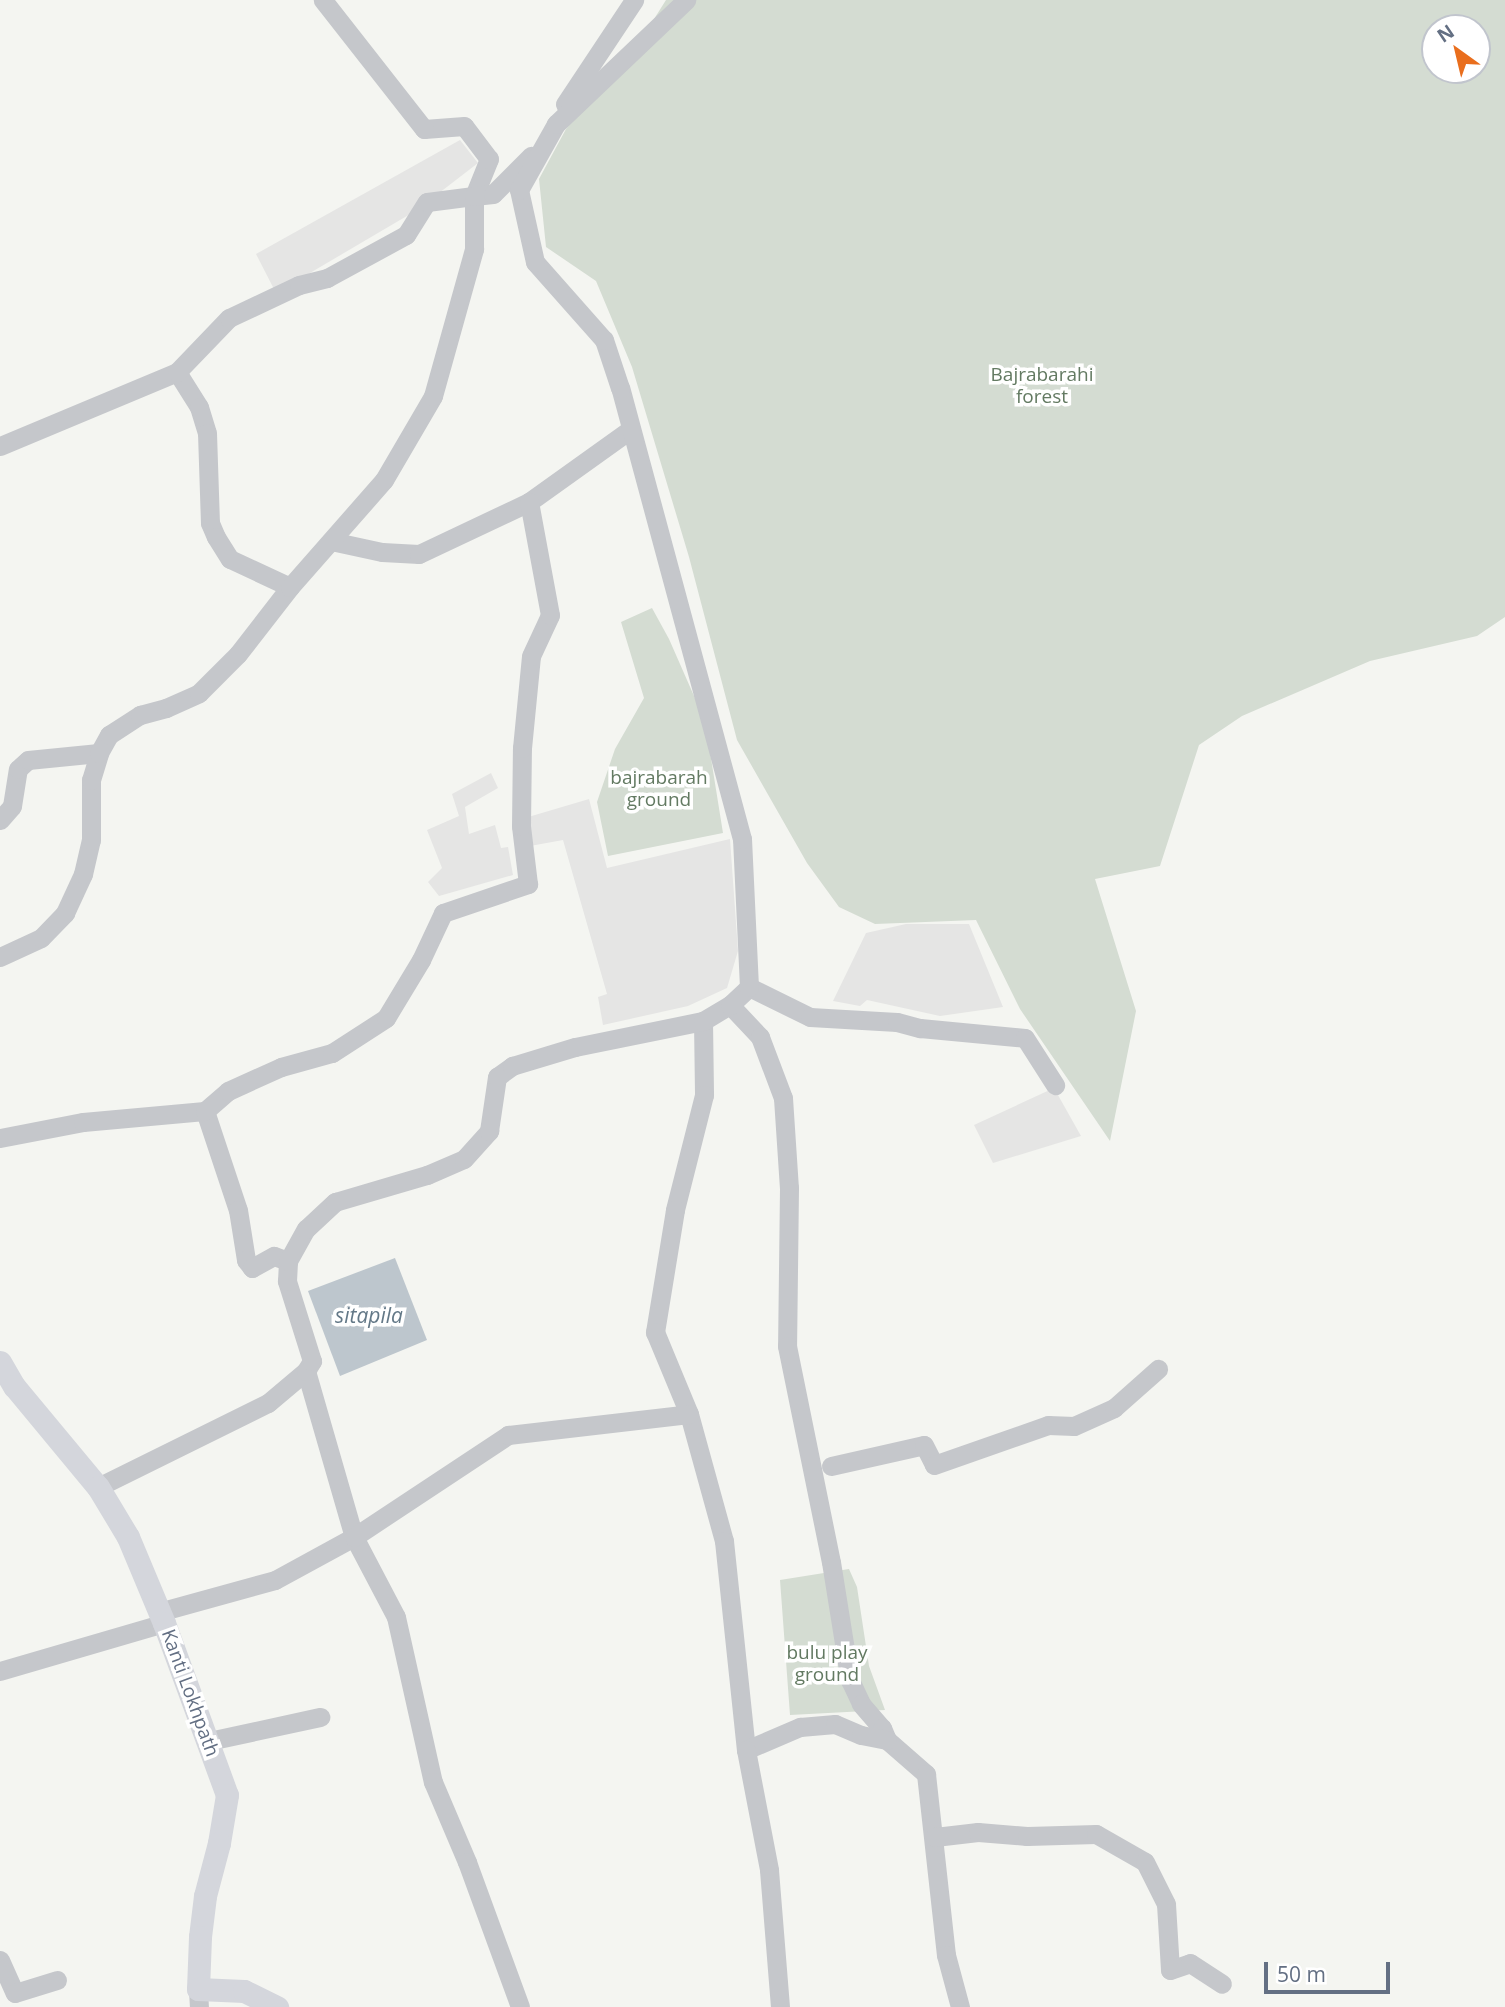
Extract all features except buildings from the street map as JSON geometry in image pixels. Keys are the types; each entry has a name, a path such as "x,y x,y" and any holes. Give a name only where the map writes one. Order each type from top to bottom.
{"main road":[{"name":"Kanti Lokhpath","path":"0,1362 7,1391 98,1487 128,1537 162,1618 227,1795 219,1843 205,1896 200,1937 199,1998 244,1991 277,2007"}],"street":[{"path":"0,957 41,938 65,913 83,874 91,840 91,780 99,754 109,735 140,715 166,708 199,693 238,654 290,587 384,480 433,396 474,249 474,196 489,159 464,126 424,129 323,0"},
{"path":"0,446 177,372 229,318 299,285 327,278 406,235 428,202 493,194 531,155 634,0"},
{"path":"98,1487 268,1403 306,1371 312,1362 287,1281 288,1261 306,1229 335,1202 427,1175 464,1159 489,1131 497,1077 512,1066 575,1047 703,1021 730,1005 749,987 742,839 631,429 604,340 536,262 519,190 556,124 686,0"},
{"path":"177,372 199,407 207,433 209,523 216,537 230,559 290,587"},
{"path":"331,541 382,552 419,554 529,502 631,429"},
{"path":"0,1138 83,1122 205,1111 228,1091 281,1068 332,1053 386,1018 421,960 443,913 528,884 521,826 522,748 531,656 550,615 529,502"},
{"path":"0,820 12,806 18,769 28,760 99,754"},
{"path":"749,987 810,1017 897,1022 920,1028 1025,1038 1055,1084"},
{"path":"730,1005 760,1037 783,1098 789,1188 787,1346 831,1562 849,1680 861,1704 882,1728 887,1740 926,1774 946,1955 960,2007"},
{"path":"703,1021 704,1095 675,1210 655,1332 689,1414 724,1541 746,1751 769,1870 780,2007"},
{"path":"205,1111 238,1210 246,1260 252,1268 274,1256 288,1261"},
{"path":"831,1466 924,1445 934,1465 1048,1425 1074,1426 1114,1408 1158,1369"},
{"path":"306,1371 354,1537 396,1617 433,1782 467,1862 520,2007"},
{"path":"0,1671 275,1580 354,1537 508,1435 689,1414"},
{"path":"209,1741 320,1717"},
{"path":"746,1751 800,1727 835,1724 860,1735 887,1740"},
{"path":"935,1837 978,1832 1027,1836 1096,1835 1145,1862 1166,1904 1170,1970 1190,1964 1223,1984"},
{"path":"0,1960 18,2000 57,1980"}],"shaded area":[{"path":"460,140 478,163 417,210 276,293 256,254"},
{"path":"491,773 498,788 465,807 469,834 495,825 501,848 508,847 513,875 439,896 428,882 442,868 427,830 459,816 452,794"},
{"path":"589,799 607,868 730,839 738,951 727,988 688,1006 603,1025 598,997 607,994 563,840 530,846 525,818"},
{"path":"906,924 969,924 1003,1007 940,1016 867,1000 860,1006 833,1001 866,933"},
{"path":"1054,1088 1081,1136 993,1163 974,1125"}],"green space":[{"name":"Bajrabarahi forest","path":"666,0 1505,0 1505,617 1477,636 1370,661 1242,716 1199,745 1160,866 1095,879 1136,1011 1110,1141 1020,1009 976,920 875,924 839,907 807,863 737,740 689,557 632,367 596,281 546,247 539,179 566,129 649,27"},
{"name":"bajrabarah ground","path":"652,608 669,639 705,721 723,833 608,856 597,802 615,749 644,698 621,622"},
{"name":"bulu play ground","path":"849,1569 857,1587 869,1666 885,1710 790,1715 780,1580"}],"water":[{"name":"sitapila","path":"395,1258 427,1340 340,1376 308,1291"}]}
